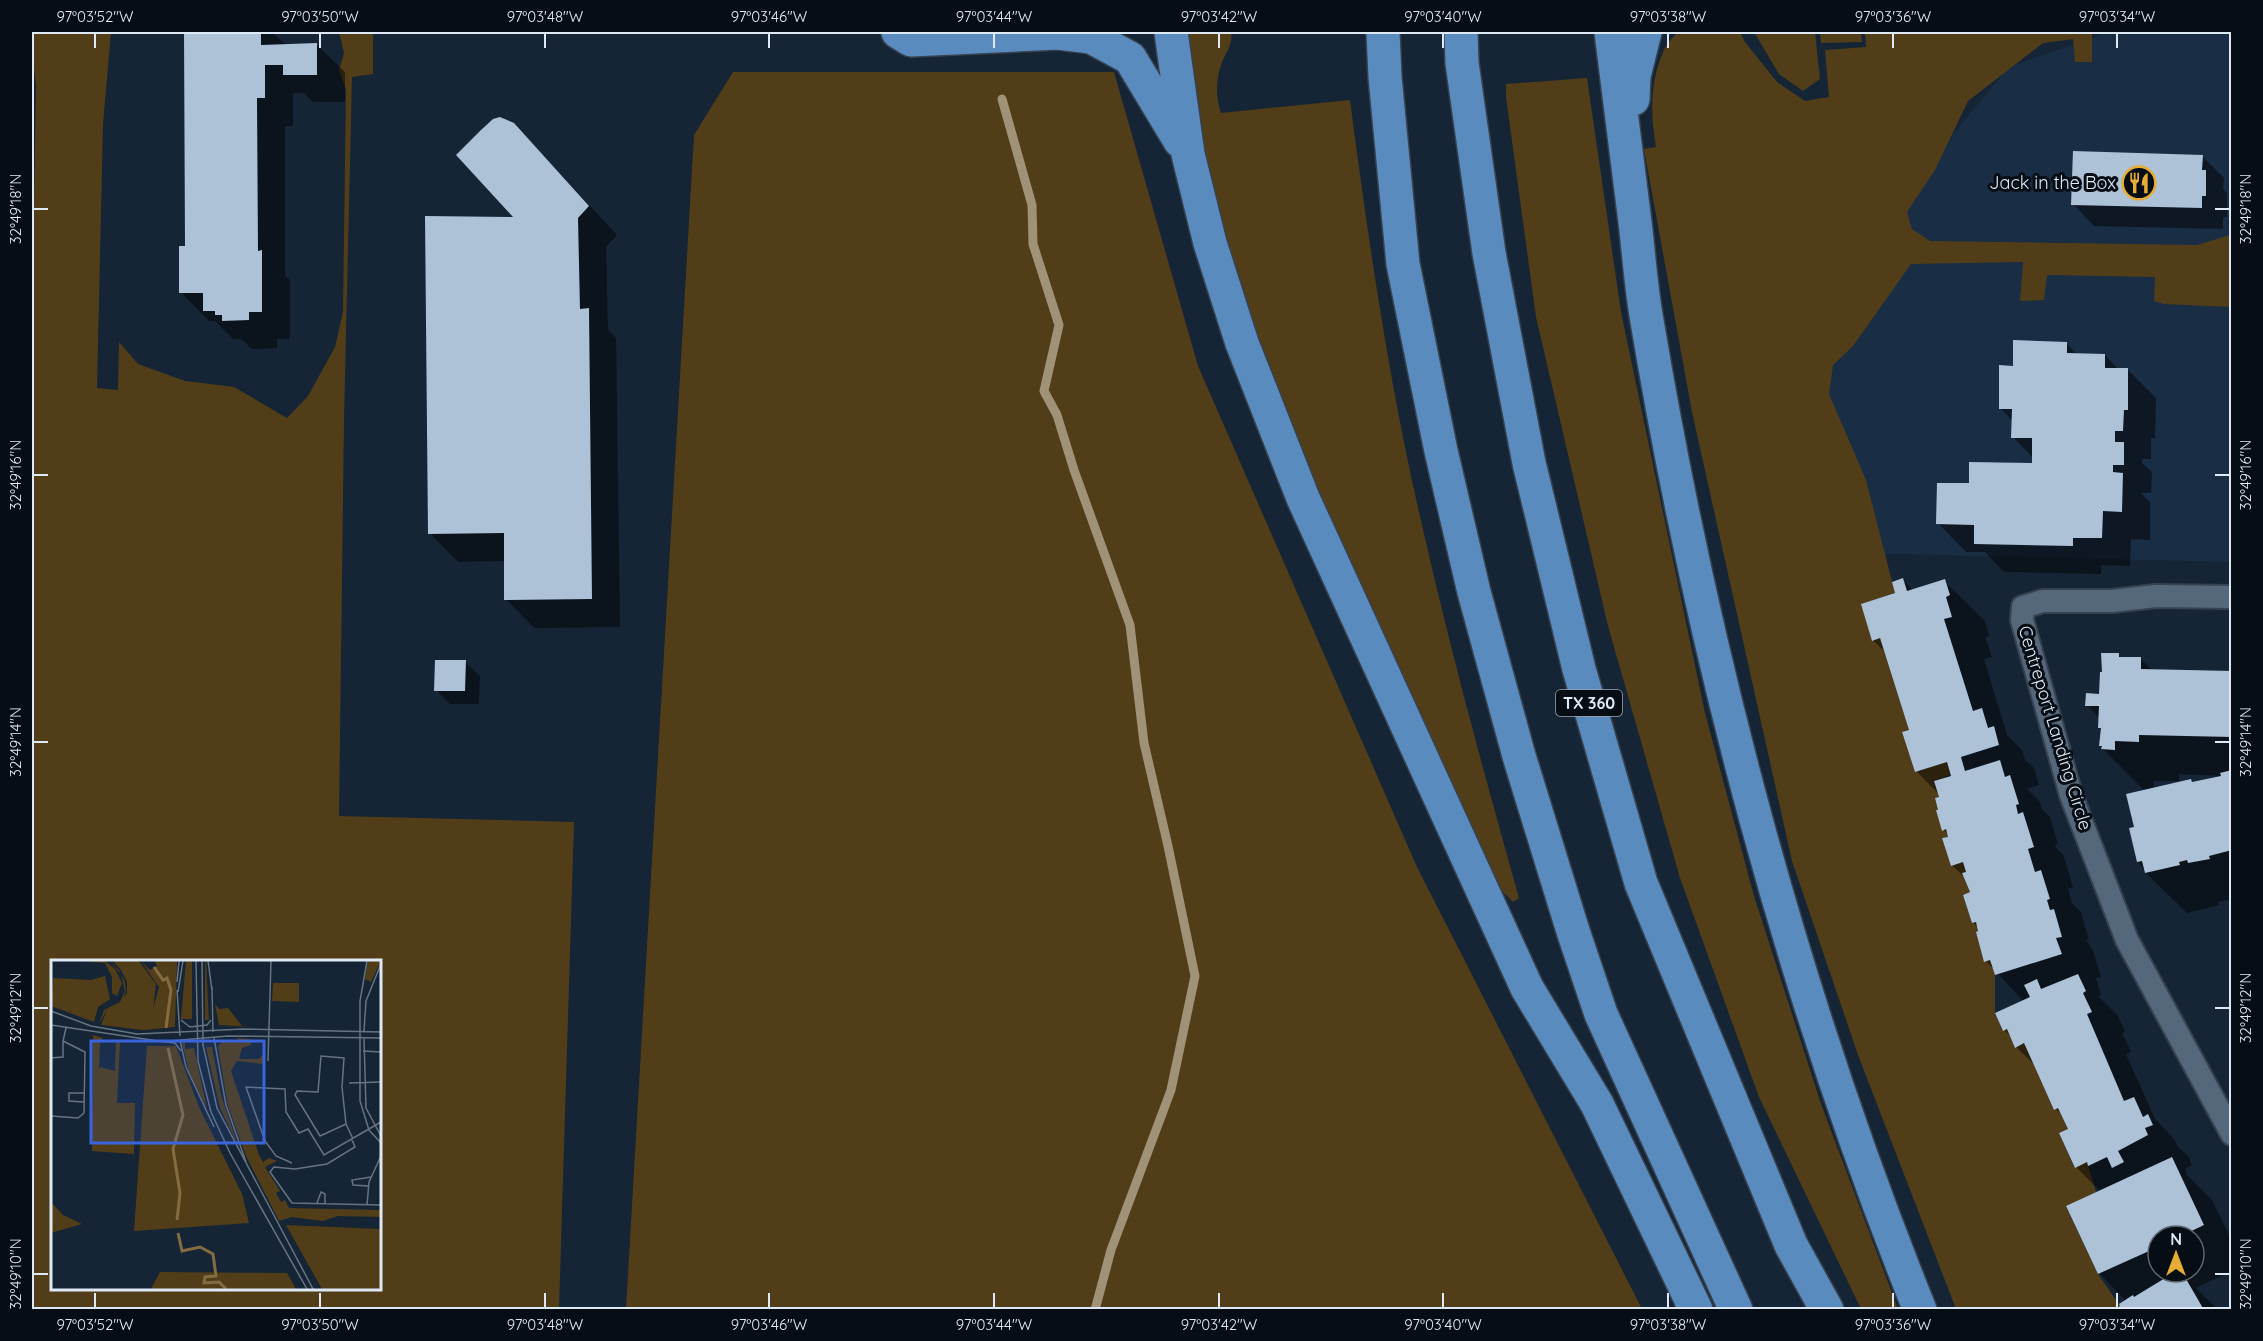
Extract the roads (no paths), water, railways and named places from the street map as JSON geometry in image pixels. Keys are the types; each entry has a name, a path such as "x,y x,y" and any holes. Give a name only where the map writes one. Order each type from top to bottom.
{"highway":[{"path":"898,32 911,40 1058,33 1091,37 1130,58 1188,154"},
{"path":"1171,32 1188,154 1210,243 1242,343 1303,498 1527,988 1597,1104 1696,1310"},
{"path":"1383,32 1385,77 1406,276 1441,451 1471,582 1516,745 1573,931 1602,1014 1736,1310"},
{"path":"1611,32 1646,318 1676,476 1709,629 1762,840 1809,998 1844,1105 1920,1310"},
{"path":"1629,176 1634,76 1645,32"},
{"name":"TX 360","path":"1462,47 1489,253 1529,463 1579,669 1641,883 1791,1245 1827,1310"}],"street":[{"name":"Centreport Landing Circle","path":"2232,597 2156,596 2112,601 2043,601 2023,607 2022,620 2071,795 2127,940 2232,1134"}],"waterway":[{"path":"1002,99 1032,205 1033,244 1059,325 1044,391 1057,415 1074,470 1130,625 1144,743 1195,976 1171,1090 1111,1250 1095,1310"}],"place":[{"name":"Jack in the Box","path":"2139,183"}]}
